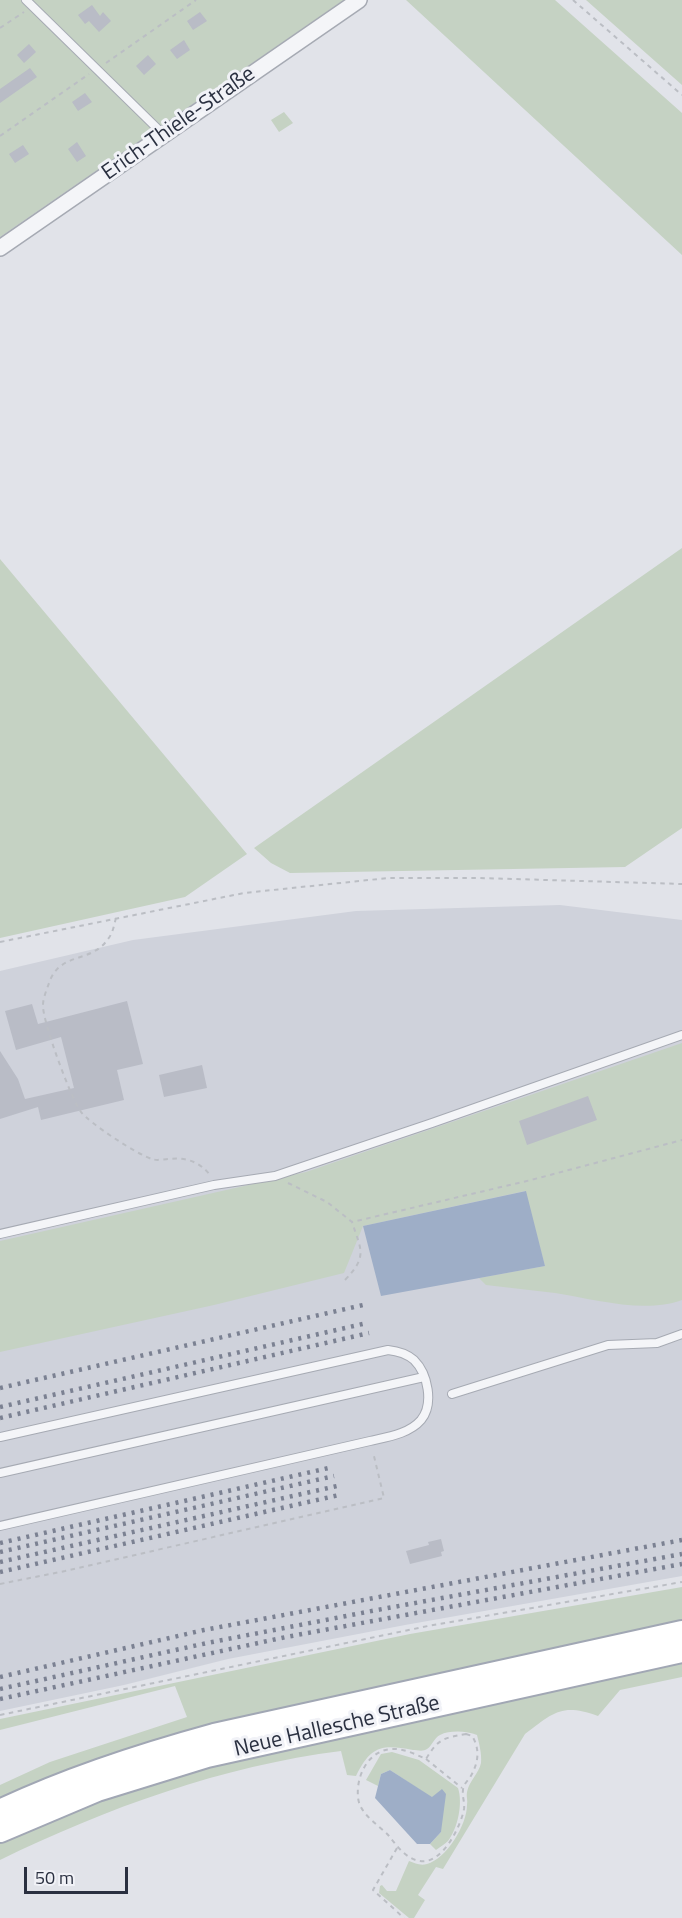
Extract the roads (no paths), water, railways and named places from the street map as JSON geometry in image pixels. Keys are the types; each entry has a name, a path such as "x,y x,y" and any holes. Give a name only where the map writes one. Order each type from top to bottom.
{"main road":[{"name":"Neue Hallesche Straße","path":"0,1811 98,1770 157,1750 214,1735 682,1632"},
{"name":"Neue Hallesche Straße","path":"0,1832 97,1790 207,1756 682,1651"}],"street":[{"name":"Erich-Thiele-Straße","path":"0,248 359,0"}],"lane":[{"path":"29,3 164,135"},
{"path":"0,1234 214,1185 275,1176 682,1035"},
{"path":"452,1394 608,1345 657,1343 682,1334"},
{"path":"0,1437 388,1350 401,1352 414,1360 424,1377 428,1393 428,1410 420,1421 408,1430 370,1441 0,1526"},
{"path":"0,1473 424,1377"}],"water":[{"path":"526,1191 545,1266 381,1296 363,1226"},
{"path":"390,1770 432,1797 442,1789 446,1794 441,1832 430,1844 417,1844 375,1798 381,1774"}],"railway":[{"path":"0,1388 363,1305"},
{"path":"0,1407 367,1323"},
{"path":"0,1418 369,1333"},
{"path":"0,1543 333,1467"},
{"path":"0,1552 334,1476"},
{"path":"0,1562 337,1486"},
{"path":"0,1572 339,1495"},
{"path":"0,1677 204,1630 682,1540"},
{"path":"0,1689 207,1643 682,1554"},
{"path":"0,1699 286,1637 682,1564"}]}
